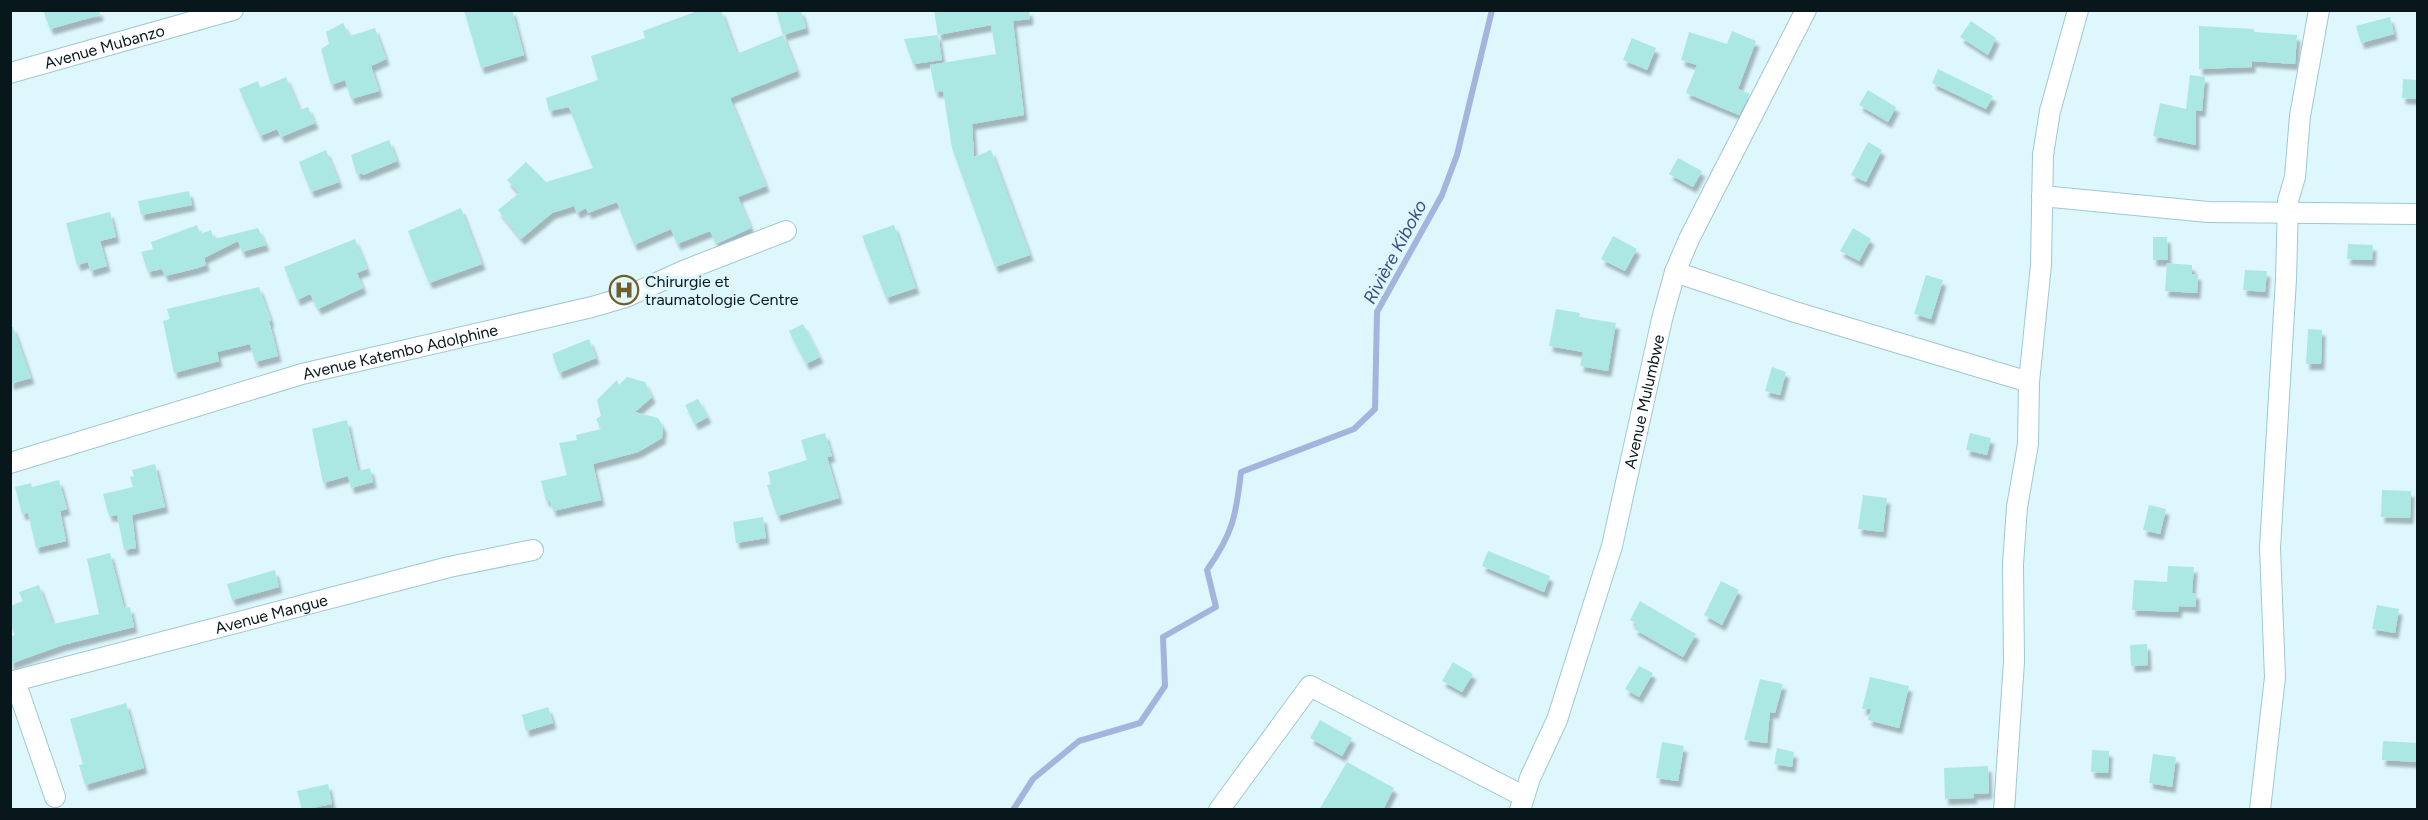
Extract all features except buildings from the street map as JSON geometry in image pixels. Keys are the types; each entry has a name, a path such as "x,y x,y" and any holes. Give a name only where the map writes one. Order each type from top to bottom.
{"street":[{"name":"Avenue Mubanzo","path":"10,74 233,10"},
{"name":"Avenue Mulumbwe","path":"1522,803 1557,720 1612,546 1662,319 1675,273 1689,240 1806,10"},
{"path":"2004,810 2014,662 2013,564 2017,507 2028,444 2029,381 2041,265 2043,154 2049,111 2078,10"},
{"path":"2260,810 2275,677 2270,548 2289,195 2293,190 2300,116 2319,10"},
{"path":"2042,196 2208,212 2418,214"},
{"name":"Avenue Katembo Adolphine","path":"10,463 313,371 592,307 626,297 683,271 786,231"},
{"path":"1675,273 1795,312 2029,381"},
{"name":"Avenue Mangue","path":"13,681 449,567 533,550"},
{"path":"13,681 55,797"},
{"path":"1219,810 1310,686 1522,803"}],"waterway":[{"name":"Rivière Kiboko","path":"1013,810 1033,779 1079,741 1140,723 1165,686 1163,637 1216,607 1207,570 1223,545 1232,524 1241,472 1354,429 1375,409 1377,312 1442,195 1457,155 1492,10"}],"place":[{"name":"Chirurgie et traumatologie Centre","path":"624,290"}]}
